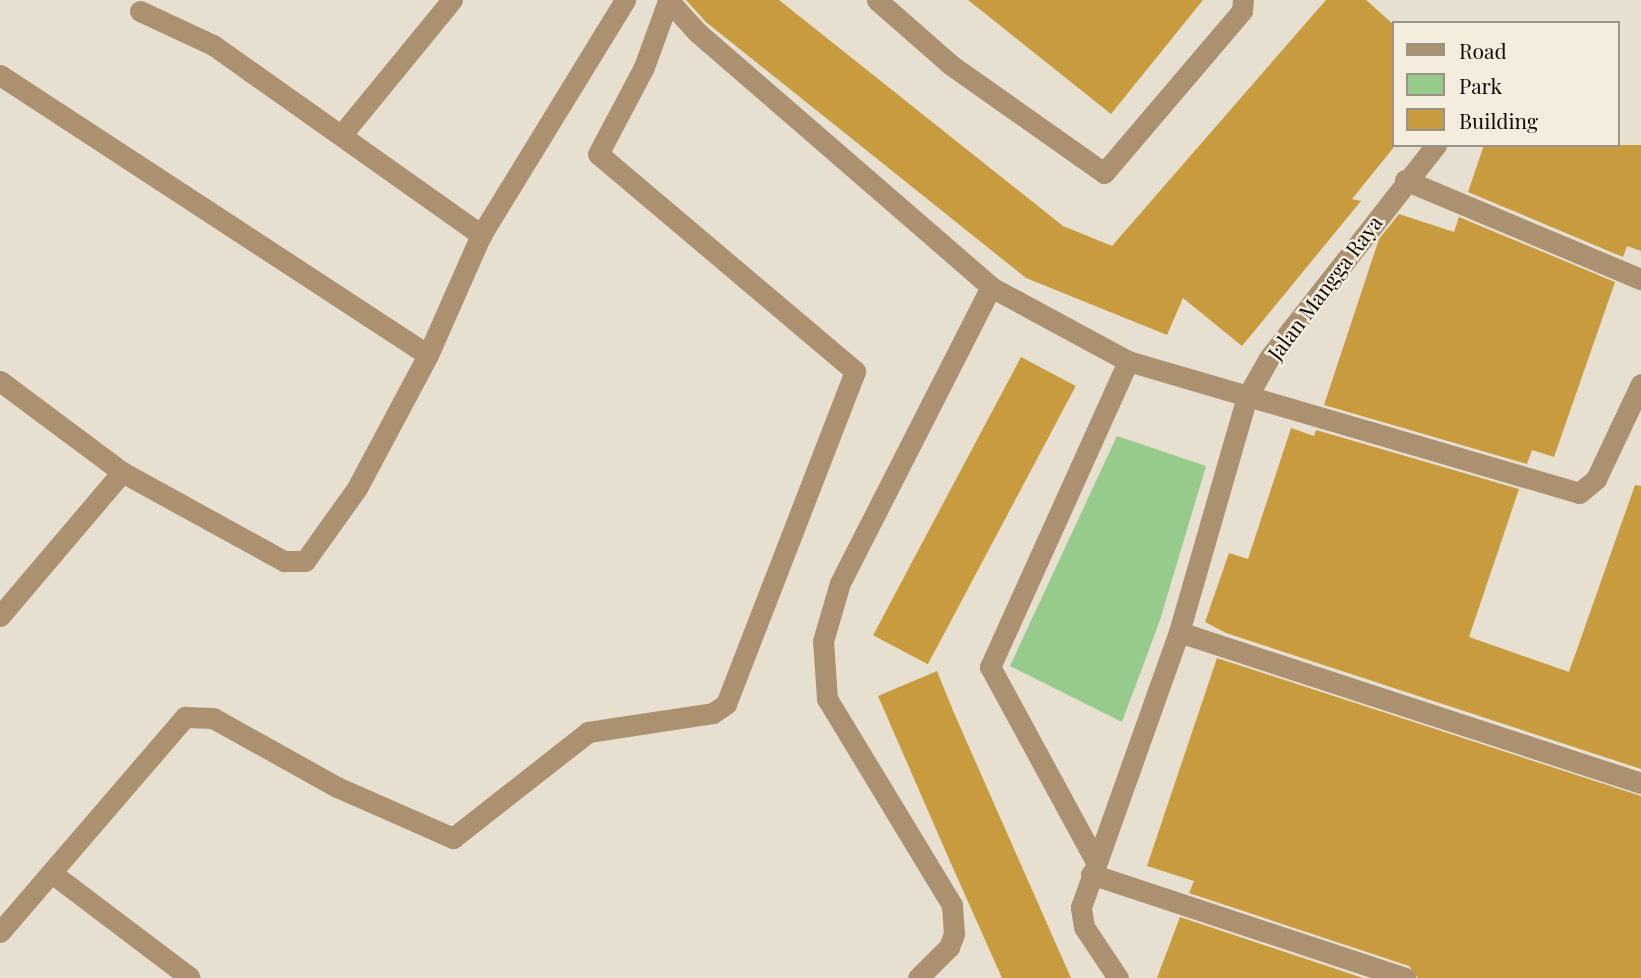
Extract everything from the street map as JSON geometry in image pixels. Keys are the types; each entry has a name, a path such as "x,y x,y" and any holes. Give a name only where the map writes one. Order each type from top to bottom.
{"street":[{"path":"343,133 452,0"},
{"path":"0,381 122,472 284,561 304,561 357,488 428,355 481,235 625,0"},
{"path":"877,0 972,81 1104,173 1242,12 1243,0"},
{"path":"0,932 53,874 185,718 213,718 337,787 453,838 588,732 713,713 726,704 855,371 598,154 644,67 668,1 696,32 991,287 1128,361 1578,493 1596,479 1641,384"},
{"path":"140,11 213,45 343,133 481,235"},
{"path":"0,75 428,355"},
{"name":"Jalan Mangga Raya","path":"1118,978 1082,920 1093,867 1179,632 1247,397 1269,358 1405,180 1434,147"},
{"path":"1405,180 1641,279"},
{"path":"918,978 949,947 954,934 951,905 827,699 823,641 840,583 991,287"},
{"path":"1128,361 990,667 1093,867 1405,978"},
{"path":"0,616 122,472"},
{"path":"1179,632 1641,783"},
{"path":"53,874 189,977"}],"green space":[{"path":"1117,436 1206,466 1160,620 1122,722 1010,666"}],"building":[{"path":"686,0 779,0 1063,226 1112,246 1326,0 1366,0 1392,23 1394,147 1352,199 1361,201 1242,346 1183,298 1167,335 1026,278 706,22"},
{"path":"968,0 1203,0 1111,114"},
{"path":"1641,145 1641,251 1627,246 1623,257 1468,192 1483,147"},
{"path":"1399,214 1454,232 1459,217 1615,282 1554,457 1532,450 1527,464 1324,405 1379,239"},
{"path":"1021,357 1076,386 928,664 873,635"},
{"path":"1291,428 1314,436 1316,430 1519,489 1469,637 1569,672 1635,485 1641,486 1641,769 1226,633 1205,622 1229,553 1248,559"},
{"path":"1217,658 1641,796 1641,978 1418,978 1409,966 1189,893 1194,881 1147,866"},
{"path":"937,671 1071,978 1002,978 949,859 878,696"},
{"path":"1180,917 1363,978 1157,978"}]}
